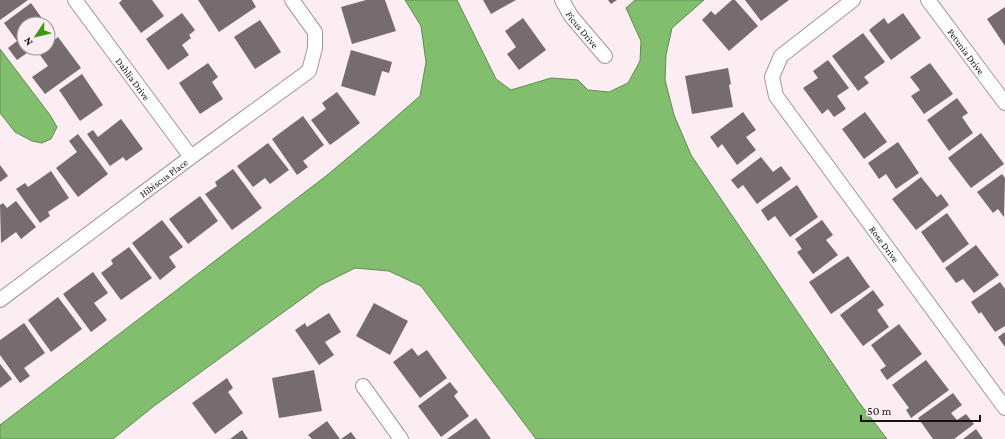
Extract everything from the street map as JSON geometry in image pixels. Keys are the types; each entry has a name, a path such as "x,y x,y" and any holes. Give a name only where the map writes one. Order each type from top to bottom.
{"street":[{"name":"Dahlia Drive","path":"75,0 191,157"},
{"name":"Hibiscus Place","path":"0,300 309,71 315,48 315,32 292,0"},
{"name":"Ficus Drive","path":"562,0 571,16 605,56"},
{"name":"Rose Drive","path":"853,0 781,56 772,77 776,96 1005,408"},
{"name":"Petunia Drive","path":"928,0 1005,103"},
{"path":"362,386 401,439"}],"shaded area":[{"path":"405,0 457,0 496,79 511,90 551,78 578,80 588,90 609,92 628,83 640,61 641,41 626,8 635,0 704,0 672,28 666,55 665,80 674,115 691,155 858,401 887,439 536,439 421,286 389,271 355,268 321,285 154,406 113,439 0,439 0,425 326,176 420,96 426,62 421,26"},
{"path":"0,49 50,115 57,127 51,139 42,143 32,141 15,132 0,113"}],"building":[{"path":"0,0 28,0 0,20"},
{"path":"122,0 152,0 164,16 141,33 119,3"},
{"path":"198,0 252,0 256,7 219,32"},
{"path":"366,0 385,0 396,31 352,44 341,7"},
{"path":"483,0 516,0 491,14"},
{"path":"608,0 617,0 611,4"},
{"path":"732,0 735,0 758,26 729,51 702,20 711,11 715,15"},
{"path":"745,0 789,0 761,21"},
{"path":"31,3 40,16 16,16 16,40 4,23"},
{"path":"1005,7 1005,46 987,19"},
{"path":"182,13 195,30 189,35 191,38 182,45 189,55 168,70 146,39"},
{"path":"903,13 921,38 891,60 869,30 884,18 888,24"},
{"path":"523,18 546,50 519,70 507,54 516,47 505,31"},
{"path":"260,20 281,52 255,69 234,37"},
{"path":"863,33 885,62 864,77 869,83 858,91 832,56"},
{"path":"58,37 81,68 45,94 32,77 48,66 41,56 56,56 56,39"},
{"path":"16,42 16,56 23,56 17,60 8,48"},
{"path":"351,50 392,62 389,73 382,71 375,96 341,86"},
{"path":"828,60 849,88 837,96 846,109 834,117 828,109 822,114 803,88 818,78 813,71"},
{"path":"208,63 218,77 212,82 223,99 200,114 179,83"},
{"path":"930,63 953,94 924,114 911,96 920,90 910,77"},
{"path":"728,68 733,107 692,114 685,76"},
{"path":"82,74 103,105 80,121 59,90"},
{"path":"337,92 360,123 330,145 311,120 326,109 322,103"},
{"path":"957,98 968,113 962,117 973,133 949,151 927,120"},
{"path":"743,112 756,130 746,137 756,150 737,165 722,144 718,148 710,137"},
{"path":"865,112 887,142 864,159 842,129"},
{"path":"303,116 324,145 303,161 308,167 297,175 272,139"},
{"path":"121,119 143,149 126,161 123,157 110,166 87,134 93,130 98,137"},
{"path":"981,133 1004,164 971,188 948,158"},
{"path":"78,134 108,174 78,197 56,168 77,152 69,141"},
{"path":"898,142 919,173 896,189 886,174 879,179 868,163"},
{"path":"268,143 289,170 270,184 265,178 253,187 237,166"},
{"path":"761,157 773,172 781,166 791,179 757,204 743,185 738,189 731,180"},
{"path":"0,165 8,176 0,182"},
{"path":"233,169 262,208 232,230 205,194 217,186 215,182"},
{"path":"51,171 69,198 48,212 50,216 40,223 16,189 25,183 28,187"},
{"path":"1002,174 1005,178 1004,217 998,209 993,213 977,192"},
{"path":"921,177 937,197 941,194 949,205 916,230 892,199"},
{"path":"797,185 818,217 790,237 775,216 768,221 761,210"},
{"path":"200,196 218,221 188,244 169,219"},
{"path":"16,201 36,227 21,239 16,232 1,243 0,205 3,203 7,208"},
{"path":"947,213 969,244 943,263 921,232"},
{"path":"162,220 183,247 169,257 176,267 160,280 132,243"},
{"path":"822,220 833,235 826,240 838,255 813,274 797,252 802,249 795,239"},
{"path":"976,245 999,275 974,293 963,279 956,283 945,268"},
{"path":"129,247 152,278 121,300 101,273 113,264 111,260"},
{"path":"848,256 870,287 831,314 809,282"},
{"path":"93,272 108,293 94,303 107,320 91,332 63,294"},
{"path":"1000,282 1005,289 1005,326 995,332 981,312 979,314 971,302"},
{"path":"873,290 884,305 877,310 889,327 863,346 840,315"},
{"path":"58,297 82,329 51,352 28,320"},
{"path":"374,303 408,321 390,355 356,336"},
{"path":"329,313 341,332 325,342 334,355 319,365 295,330 305,323 307,327"},
{"path":"24,323 45,353 24,368 30,376 20,383 0,355 0,340"},
{"path":"899,324 922,354 887,380 880,370 886,366 871,345"},
{"path":"1005,332 1005,347 998,337"},
{"path":"412,348 418,356 427,350 447,378 420,398 393,362"},
{"path":"926,360 949,390 911,418 906,410 909,408 892,385"},
{"path":"0,364 12,379 0,388"},
{"path":"314,370 322,411 279,418 272,378"},
{"path":"227,378 233,388 228,392 243,413 215,434 192,403"},
{"path":"450,382 458,392 454,396 469,416 441,437 418,406"},
{"path":"953,393 962,405 951,413 957,420 966,414 974,424 954,439 933,439 918,418"},
{"path":"476,418 491,439 447,439"},
{"path":"327,421 340,439 312,439 308,435"},
{"path":"976,429 983,439 963,439"},
{"path":"242,430 248,439 230,439"},
{"path":"351,432 356,439 341,439"}]}
